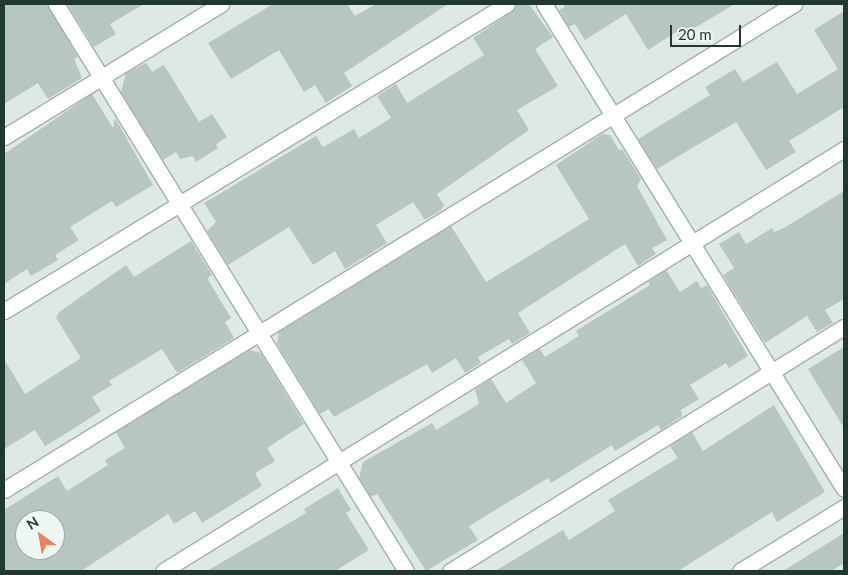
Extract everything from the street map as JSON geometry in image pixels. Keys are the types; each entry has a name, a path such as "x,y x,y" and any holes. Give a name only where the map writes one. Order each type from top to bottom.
{"street":[{"path":"56,4 406,571"},
{"path":"4,137 221,4"},
{"path":"4,310 507,4"},
{"path":"544,4 844,489"},
{"path":"4,490 794,4"},
{"path":"163,571 844,149"},
{"path":"450,571 844,328"},
{"path":"740,571 844,507"}],"building":[{"path":"4,4 47,4 78,57 74,59 82,78 48,99 38,83 4,104"},
{"path":"67,4 144,4 110,24 116,34 94,47"},
{"path":"273,4 347,4 355,16 376,4 448,4 344,73 352,86 326,103 315,85 304,92 279,50 231,79 208,43"},
{"path":"516,4 529,4 553,37 535,49 558,86 517,110 529,130 437,194 444,205 441,210 425,220 413,202 376,225 387,243 345,269 335,251 313,265 289,227 228,265 207,231 216,222 204,203 316,136 323,147 354,129 359,138 391,118 377,96 396,84 407,103 484,55 473,38 512,12"},
{"path":"563,4 735,4 679,37 676,32 648,50 626,14 585,40 575,24 569,27 559,10 565,7"},
{"path":"844,11 844,107 789,141 796,152 766,170 736,122 657,169 638,139 710,95 705,87 735,69 743,82 777,62 797,94 838,69 814,30"},
{"path":"146,63 152,72 164,65 199,122 212,114 227,137 216,144 218,148 196,162 193,156 180,159 176,152 163,160 121,92 126,73"},
{"path":"92,94 113,128 115,118 153,185 116,207 112,201 70,227 79,240 55,255 58,260 31,276 27,269 4,284 4,154"},
{"path":"602,134 610,135 619,150 622,149 641,179 637,186 667,240 652,248 656,254 638,266 625,244 518,313 530,333 512,344 509,339 478,357 481,363 465,373 456,358 432,373 427,364 334,417 329,409 320,414 277,344 279,332 451,226 486,282 521,261 589,219 556,165"},
{"path":"844,191 844,299 825,310 833,323 817,332 807,316 765,343 723,275 734,268 719,244 739,232 746,244 772,228 774,232 784,228"},
{"path":"191,241 212,275 207,278 231,318 225,322 234,338 177,373 162,349 109,381 112,385 92,397 101,411 62,436 45,446 35,430 4,449 4,359 25,394 81,358 56,318 59,312 126,265 134,277"},
{"path":"666,270 680,292 697,281 701,288 707,285 748,356 729,368 726,363 690,385 699,399 681,410 682,416 661,430 658,425 615,451 612,445 551,483 548,478 469,526 478,540 426,571 377,494 371,497 359,478 363,462 432,423 436,430 479,404 475,389 491,379 506,403 536,383 522,360 540,349 545,357 579,336 576,331 650,285 648,282"},
{"path":"844,347 844,428 808,369"},
{"path":"249,350 261,353 304,424 267,448 275,461 255,473 262,486 202,523 195,511 174,524 168,514 81,571 4,571 4,510 58,476 67,491 108,465 105,460 125,448 116,432"},
{"path":"774,405 825,492 777,522 772,512 678,571 495,571 563,530 569,540 615,511 608,500 678,458 670,446 692,432 703,451"},
{"path":"338,488 351,510 346,513 369,550 335,571 207,571 306,513 304,509"},
{"path":"844,533 844,563 831,571 783,571"}]}
